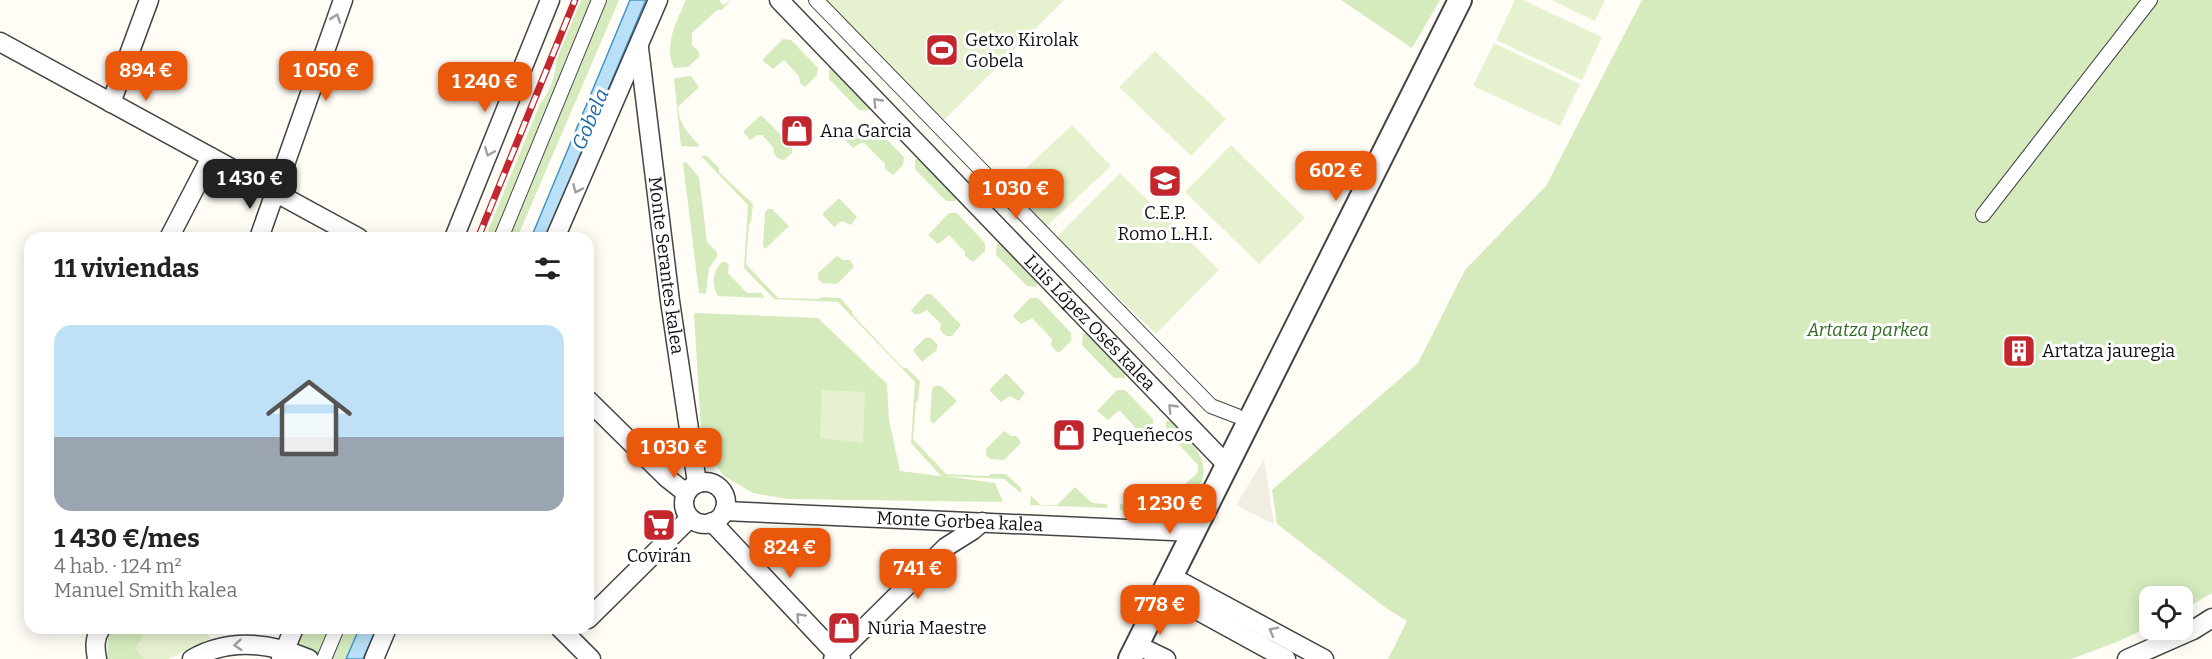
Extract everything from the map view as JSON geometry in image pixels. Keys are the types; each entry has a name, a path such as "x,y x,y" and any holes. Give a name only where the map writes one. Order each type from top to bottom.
{"street":[{"path":"111,103 149,0"},
{"path":"261,232 343,0"},
{"path":"456,232 550,0"},
{"path":"503,232 599,0"},
{"path":"558,232 658,0"},
{"name":"Luis López Osés kalea","path":"779,0 1228,466"},
{"name":"Luis López Osés kalea","path":"816,0 1211,406 1237,416"},
{"path":"1166,659 1134,652 1460,0"},
{"path":"1983,215 2150,0"},
{"path":"0,42 348,232"},
{"name":"Monte Serantes kalea","path":"639,48 674,324 691,488"},
{"path":"171,232 211,157"},
{"path":"594,406 667,478 691,488 709,482 720,488 725,499 718,516 700,523 690,518 684,506 691,488"},
{"path":"718,516 837,658 946,547 982,522"},
{"name":"Monte Gorbea kalea","path":"718,516 982,522 1194,532"},
{"path":"594,613 690,518"},
{"path":"1168,585 1287,659"},
{"path":"1168,585 1324,659"},
{"path":"2127,659 2193,630 2212,618"},
{"path":"97,634 95,648 97,659"},
{"path":"283,654 291,634"},
{"path":"324,659 334,634"},
{"path":"374,659 384,634"},
{"path":"572,634 591,659"},
{"path":"192,659 208,651 227,646 251,644 309,659"}],"green space":[{"path":"581,0 619,0 520,232 487,232 540,104 551,84 556,61"},
{"path":"686,0 719,0 723,5 731,0 722,10 717,10 692,33 692,45 699,52 699,57 688,67 674,68 670,51 672,33"},
{"name":"Getxo Kirolak Gobela","path":"821,0 1064,0 940,124"},
{"path":"1341,0 1440,0 1412,48"},
{"path":"1515,0 1523,0 1602,37 1582,80 1496,40"},
{"path":"1551,0 1605,0 1595,21"},
{"name":"Artatza parkea","path":"1642,0 2212,0 2212,593 2193,604 2193,586 2139,586 2139,632 2071,659 1388,659 1407,621 1386,608 1277,524 1272,490 1418,363 1465,270 1546,186"},
{"path":"783,39 791,40 818,68 817,75 805,87 800,83 799,76 784,60 773,69 763,61"},
{"path":"1494,43 1580,84 1560,126 1473,86"},
{"path":"1155,51 1226,119 1191,156 1119,87"},
{"path":"829,68 835,68 870,105 870,110 859,110 829,79"},
{"path":"691,76 699,87 678,107 682,123 699,145 698,147 681,146 674,79"},
{"path":"761,115 792,146 792,153 784,160 774,154 773,147 762,135 750,140 744,133"},
{"path":"862,122 870,122 904,157 903,165 893,175 885,169 885,164 864,143 853,148 845,140"},
{"path":"1072,125 1111,166 1047,226 1008,185"},
{"path":"1231,145 1305,218 1259,264 1185,192"},
{"path":"701,156 707,156 719,168 719,172 753,204 746,264 778,298 840,298 903,368 907,368 920,381 913,439 946,474 988,476 1006,474 1021,488 1021,493 1004,479 945,476 995,483 1003,502 788,499 753,493 724,476 702,448 694,313 818,318 887,384 889,420 900,471 941,476 911,443 915,382 838,302 774,299 744,268 748,205"},
{"path":"915,159 921,159 957,196 956,201 946,201 915,169"},
{"path":"686,162 699,177 707,242 717,252 717,257 709,268 706,294 699,293 683,163"},
{"path":"1120,173 1219,270 1156,334 1057,237"},
{"path":"838,199 857,217 851,225 842,221 834,227 823,215"},
{"path":"772,209 789,226 765,249 763,246 765,212"},
{"path":"949,213 957,213 985,243 985,251 973,262 965,256 965,252 949,235 938,244 928,235"},
{"path":"997,244 1002,244 1037,280 1037,287 1027,286 996,255"},
{"path":"837,256 843,260 850,260 854,267 837,284 822,283 818,279 818,273"},
{"path":"722,262 729,265 728,273 747,293 762,293 764,298 718,296 714,287 714,278"},
{"path":"926,294 931,294 961,325 952,336 946,336 940,330 941,324 927,310 914,314 911,310"},
{"path":"1030,298 1038,298 1071,333 1071,341 1060,352 1057,352 1051,345 1052,339 1032,318 1021,324 1013,316"},
{"path":"1083,334 1089,334 1125,373 1125,378 1114,378 1082,345"},
{"path":"925,338 931,338 937,344 937,350 922,362 913,350"},
{"path":"1005,374 1025,393 1019,401 1010,396 1001,402 990,391"},
{"path":"935,386 941,386 957,401 933,424 930,420 932,389"},
{"path":"822,390 865,392 863,443 820,438"},
{"path":"1117,390 1125,390 1153,419 1153,427 1142,437 1135,433 1135,427 1120,411 1108,420 1097,411"},
{"path":"1166,421 1170,421 1186,437 1199,454 1204,472 1201,482 1184,506 1177,509 1169,511 1120,510 1120,504 1134,505 1138,510 1159,509 1198,472 1198,465 1166,431"},
{"path":"1004,431 1011,436 1017,436 1021,443 1004,460 990,459 986,455 986,449"},
{"path":"1075,487 1092,503 1107,504 1108,508 1030,505 1031,496 1041,505 1057,505"},
{"path":"108,634 206,634 210,638 168,659 107,659"},
{"path":"141,634 206,634 210,638 168,659 144,659 135,648 143,637"},
{"path":"300,634 356,634 346,659 289,659"}],"shaded area":[{"path":"1264,459 1274,524 1236,505"}],"water":[{"name":"Gobela","path":"630,0 646,0 548,232 533,232"},
{"path":"357,634 374,634 363,659 346,659"}],"railway":[{"path":"480,232 575,0"}],"place":[{"name":"Getxo Kirolak Gobela","path":"942,50"},
{"name":"Ana Garcia","path":"797,131"},
{"name":"C.E.P. Romo L.H.I.","path":"1165,181"},
{"name":"Artatza jauregia","path":"2019,351"},
{"name":"Pequeñecos","path":"1069,435"},
{"name":"Covirán","path":"659,525"},
{"name":"Nuria Maestre","path":"844,628"}]}
